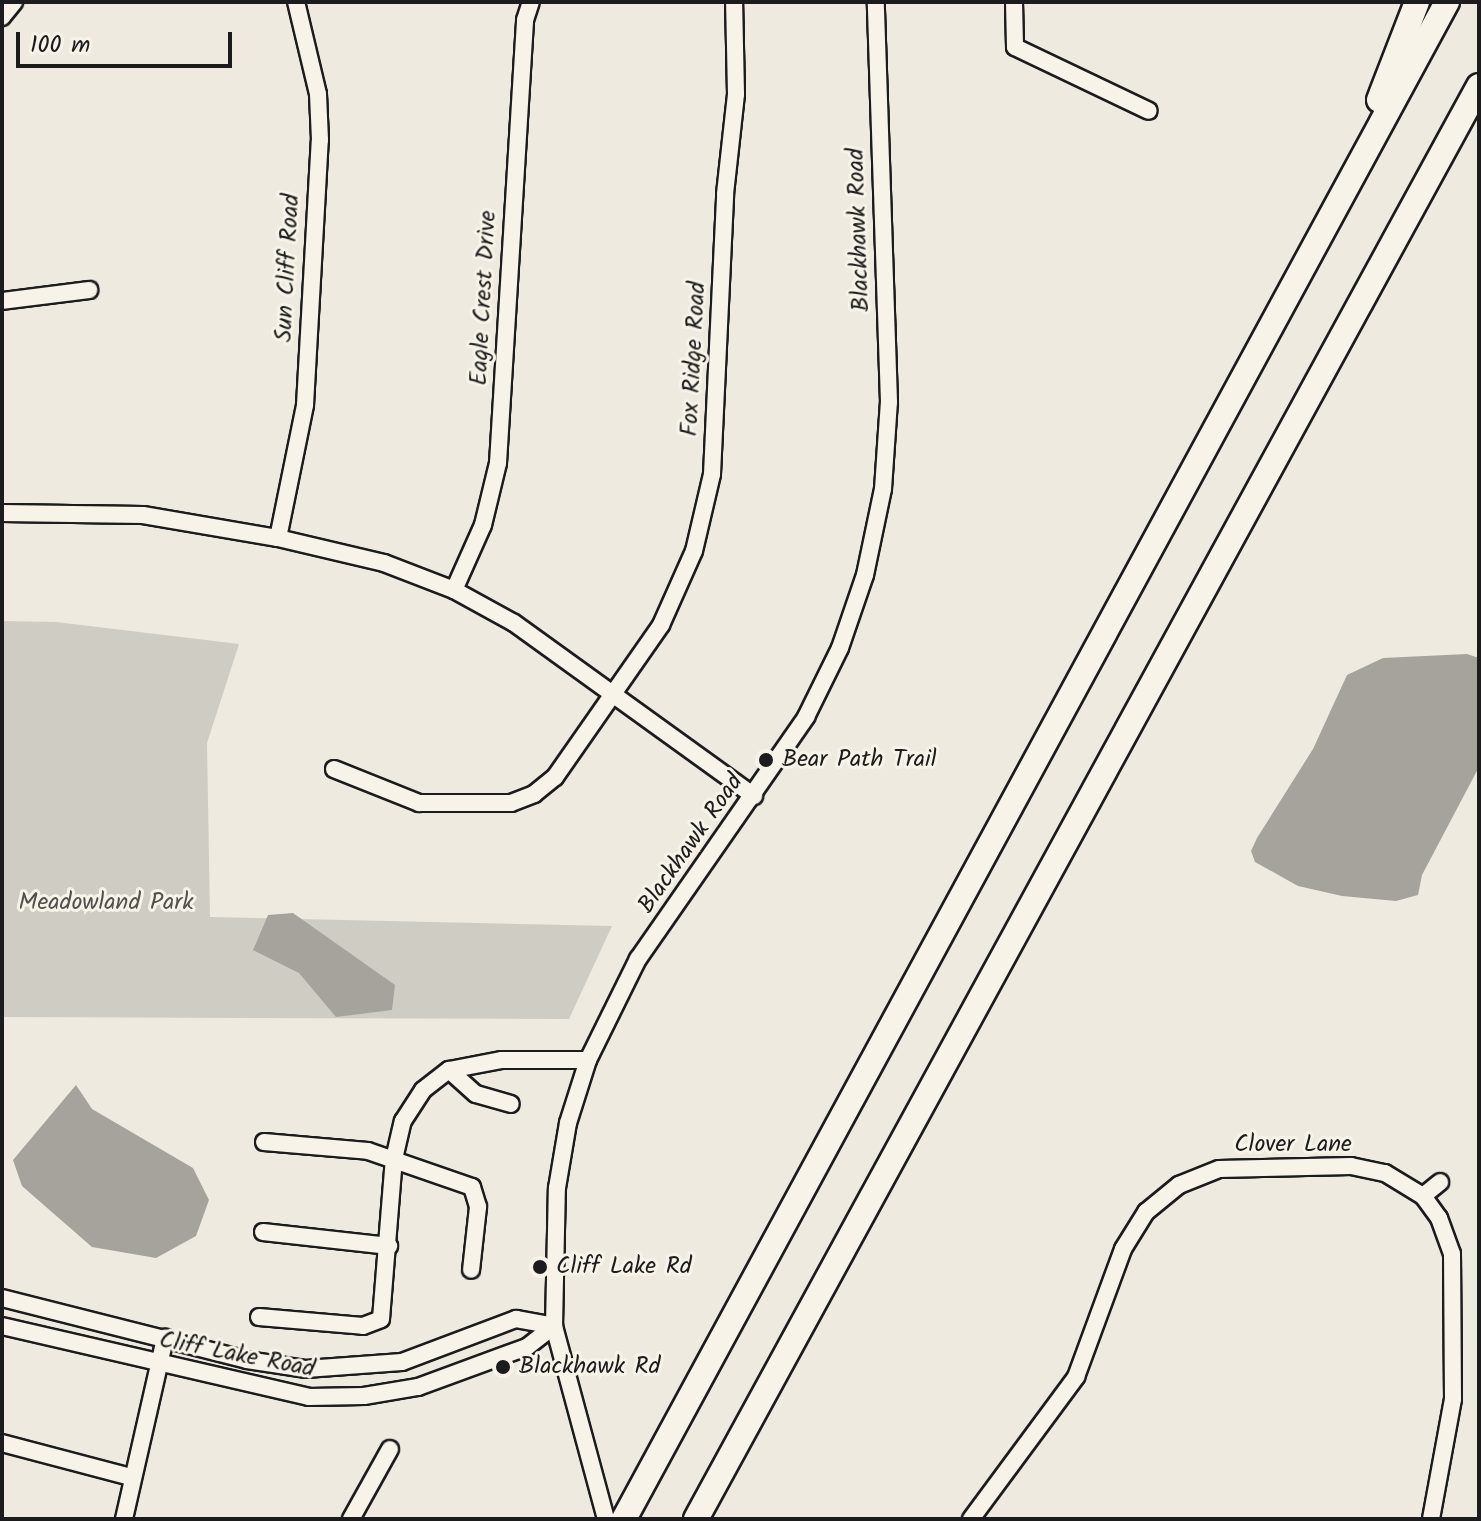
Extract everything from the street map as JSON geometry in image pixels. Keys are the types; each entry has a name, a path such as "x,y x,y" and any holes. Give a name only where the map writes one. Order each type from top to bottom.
{"highway":[{"path":"1346,185 1417,2"},
{"path":"624,1519 1447,2"},
{"path":"696,1519 1479,86"},
{"path":"1445,149 1479,102"}],"street":[{"path":"2,17 14,2"},
{"name":"Sun Cliff Road","path":"278,538 305,405 320,140 318,94 296,2"},
{"name":"Eagle Crest Drive","path":"454,590 483,525 498,463 525,20 531,2"},
{"name":"Fox Ridge Road","path":"334,769 419,803 511,803 555,777 615,696 661,625 694,551 712,474 725,194 736,94 734,2"},
{"name":"Blackhawk Road","path":"606,1519 577,1424 554,1326 557,1188 588,1060 638,959 806,717 840,648 865,575 883,489 889,402 876,2"},
{"path":"1014,2 1015,47 1149,111"},
{"path":"2,301 89,290"},
{"path":"2,513 143,515 278,538 384,563 454,590 514,623 754,796"},
{"path":"259,1317 372,1324 381,1319 394,1159 403,1121 423,1090 449,1070 502,1060 588,1060"},
{"path":"449,1070 476,1094 511,1104"},
{"path":"264,1142 394,1159 472,1187 478,1207 471,1270"},
{"name":"Clover Lane","path":"971,1519 1076,1377 1123,1249 1146,1212 1179,1185 1219,1169 1351,1166 1385,1173 1423,1196 1439,1218 1452,1254 1453,1399 1431,1519"},
{"path":"1423,1196 1440,1182"},
{"path":"263,1232 389,1246"},
{"name":"Cliff Lake Road","path":"2,1298 247,1360 306,1369 352,1369 402,1362 516,1319 554,1326"},
{"name":"Cliff Lake Road","path":"2,1326 279,1392 364,1396 418,1387 527,1347 554,1326"},
{"path":"124,1519 131,1477 165,1338"},
{"path":"2,1443 131,1477"},
{"path":"351,1519 390,1449"}],"green space":[{"name":"Meadowland Park","path":"2,621 56,622 239,644 207,743 210,917 612,926 569,1019 2,1017"}],"shaded area":[{"path":"1467,654 1479,658 1479,767 1422,875 1418,895 1396,901 1342,896 1298,886 1255,862 1251,851 1257,838 1313,749 1347,675 1383,658"},
{"path":"293,913 395,985 392,1010 336,1017 299,973 253,950 268,915"},
{"path":"76,1085 92,1109 193,1168 209,1200 196,1236 156,1258 92,1247 22,1186 13,1160"}],"place":[{"name":"Bear Path Trail","path":"766,760"},
{"name":"Cliff Lake Rd","path":"540,1267"},
{"name":"Blackhawk Rd","path":"503,1367"}]}
